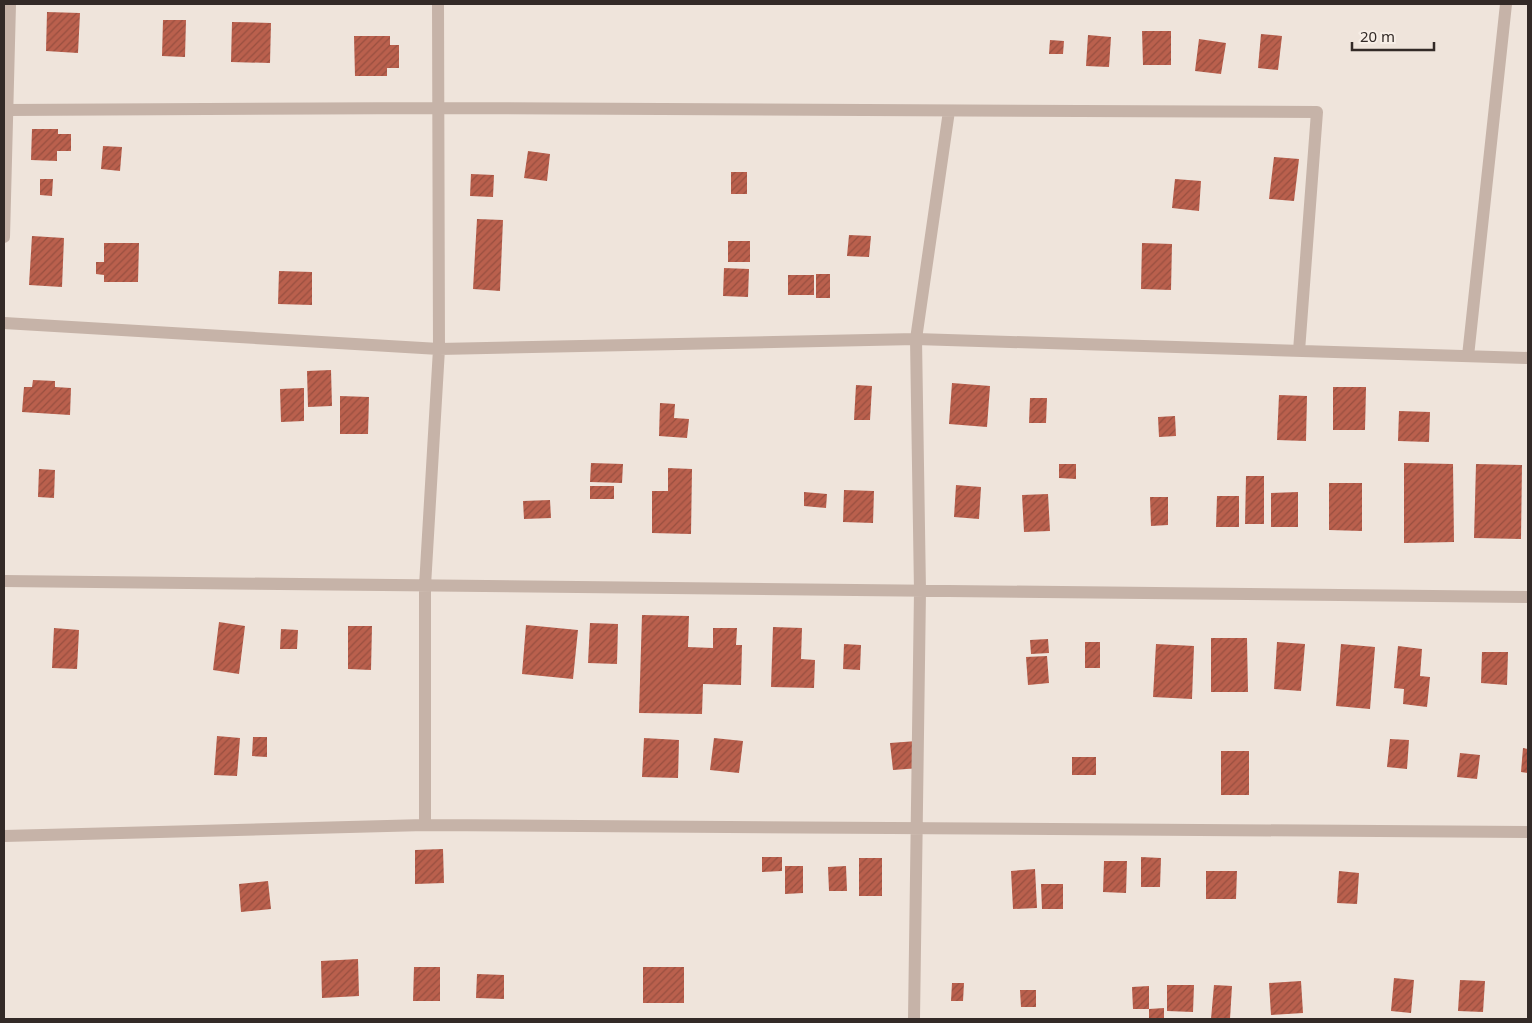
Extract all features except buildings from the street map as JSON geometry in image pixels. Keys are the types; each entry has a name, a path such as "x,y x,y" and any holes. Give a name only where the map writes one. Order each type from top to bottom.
{"street":[{"path":"4,237 10,4"},
{"path":"425,825 425,586 439,349 438,4"},
{"path":"1468,356 1506,4"},
{"path":"7,110 438,108 1318,112 1299,350"},
{"path":"914,1019 920,591 916,338 949,111"},
{"path":"4,323 439,349 916,338 1528,358"},
{"path":"4,581 1528,597"},
{"path":"4,836 425,825 1528,832"}]}
